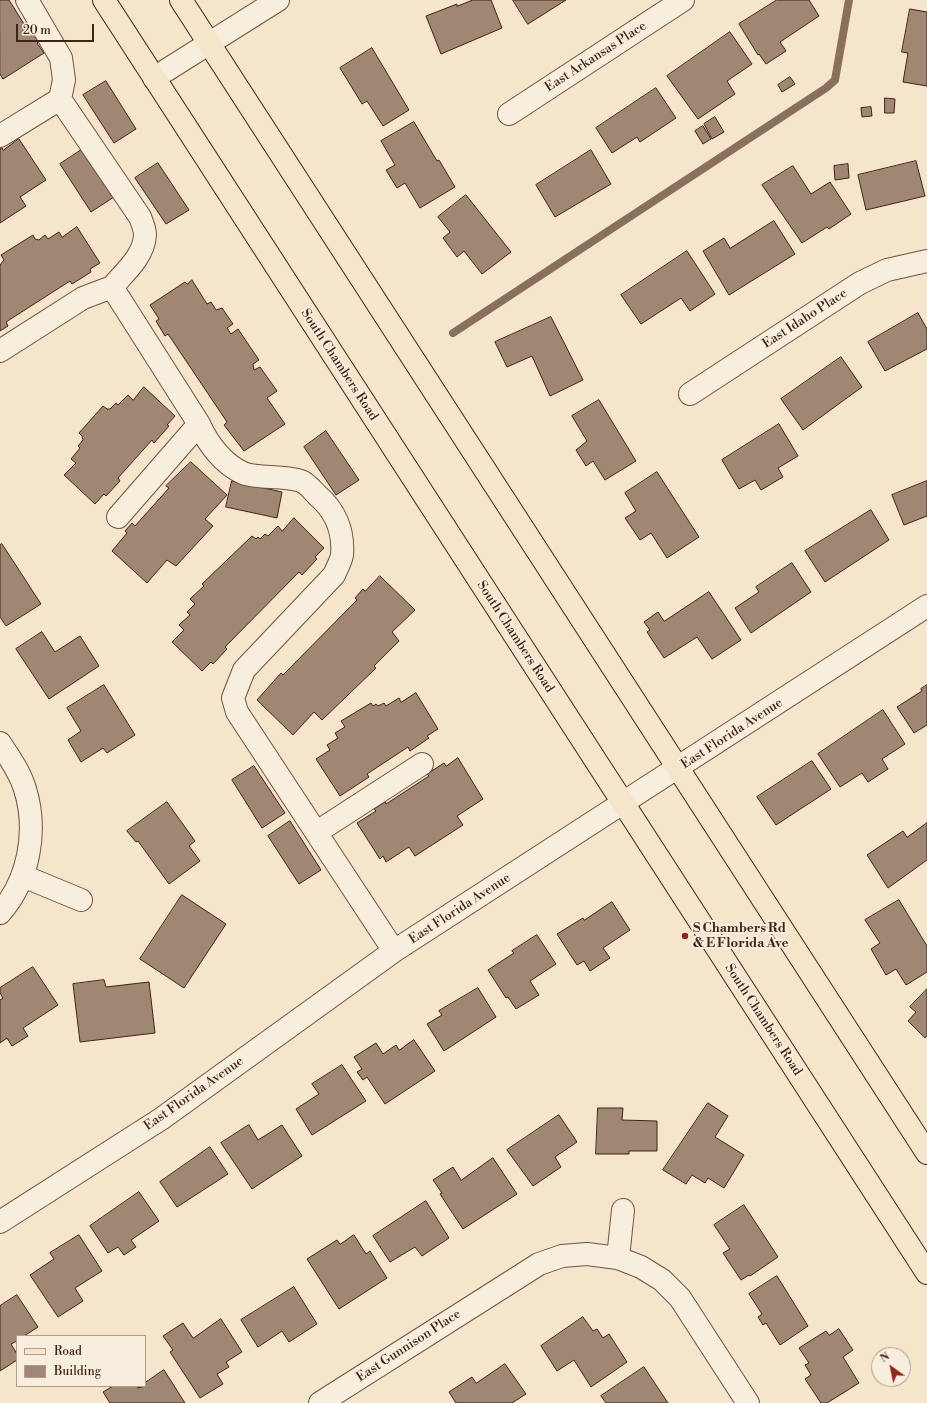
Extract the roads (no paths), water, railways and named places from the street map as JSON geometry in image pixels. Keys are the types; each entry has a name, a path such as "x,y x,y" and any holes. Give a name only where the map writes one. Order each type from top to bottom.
{"main road":[{"name":"South Chambers Road","path":"104,0 927,1273"},
{"path":"181,0 927,1153"}],"street":[{"path":"0,351 83,298 112,287 133,264 142,248 145,234 140,217 60,99 64,80 61,58 27,0"},
{"path":"154,78 278,0"},
{"name":"East Arkansas Place","path":"509,114 683,0"},
{"path":"0,136 60,99"},
{"name":"East Idaho Place","path":"690,394 860,283 887,270 927,260"},
{"path":"112,287 199,424 207,442 224,460 244,474 286,478 302,482 328,504 337,519 342,538 342,556 334,575 244,670 233,698 237,712 394,951"},
{"path":"118,517 199,424"},
{"name":"East Florida Avenue","path":"0,1222 161,1119 394,951 624,804 927,606"},
{"path":"0,743 21,778 30,810 31,836 23,876 16,891 0,913"},
{"path":"316,832 422,764"},
{"path":"23,876 80,900"},
{"path":"618,1258 623,1210"},
{"name":"East Gunnison Place","path":"320,1403 498,1288 539,1264 562,1256 587,1254 618,1258 641,1267 662,1280 680,1298 748,1403"}],"waterway":[{"path":"453,333 826,88 835,80 849,0"}],"place":[{"name":"S Chambers Rd & E Florida Ave","path":"685,936"}]}
